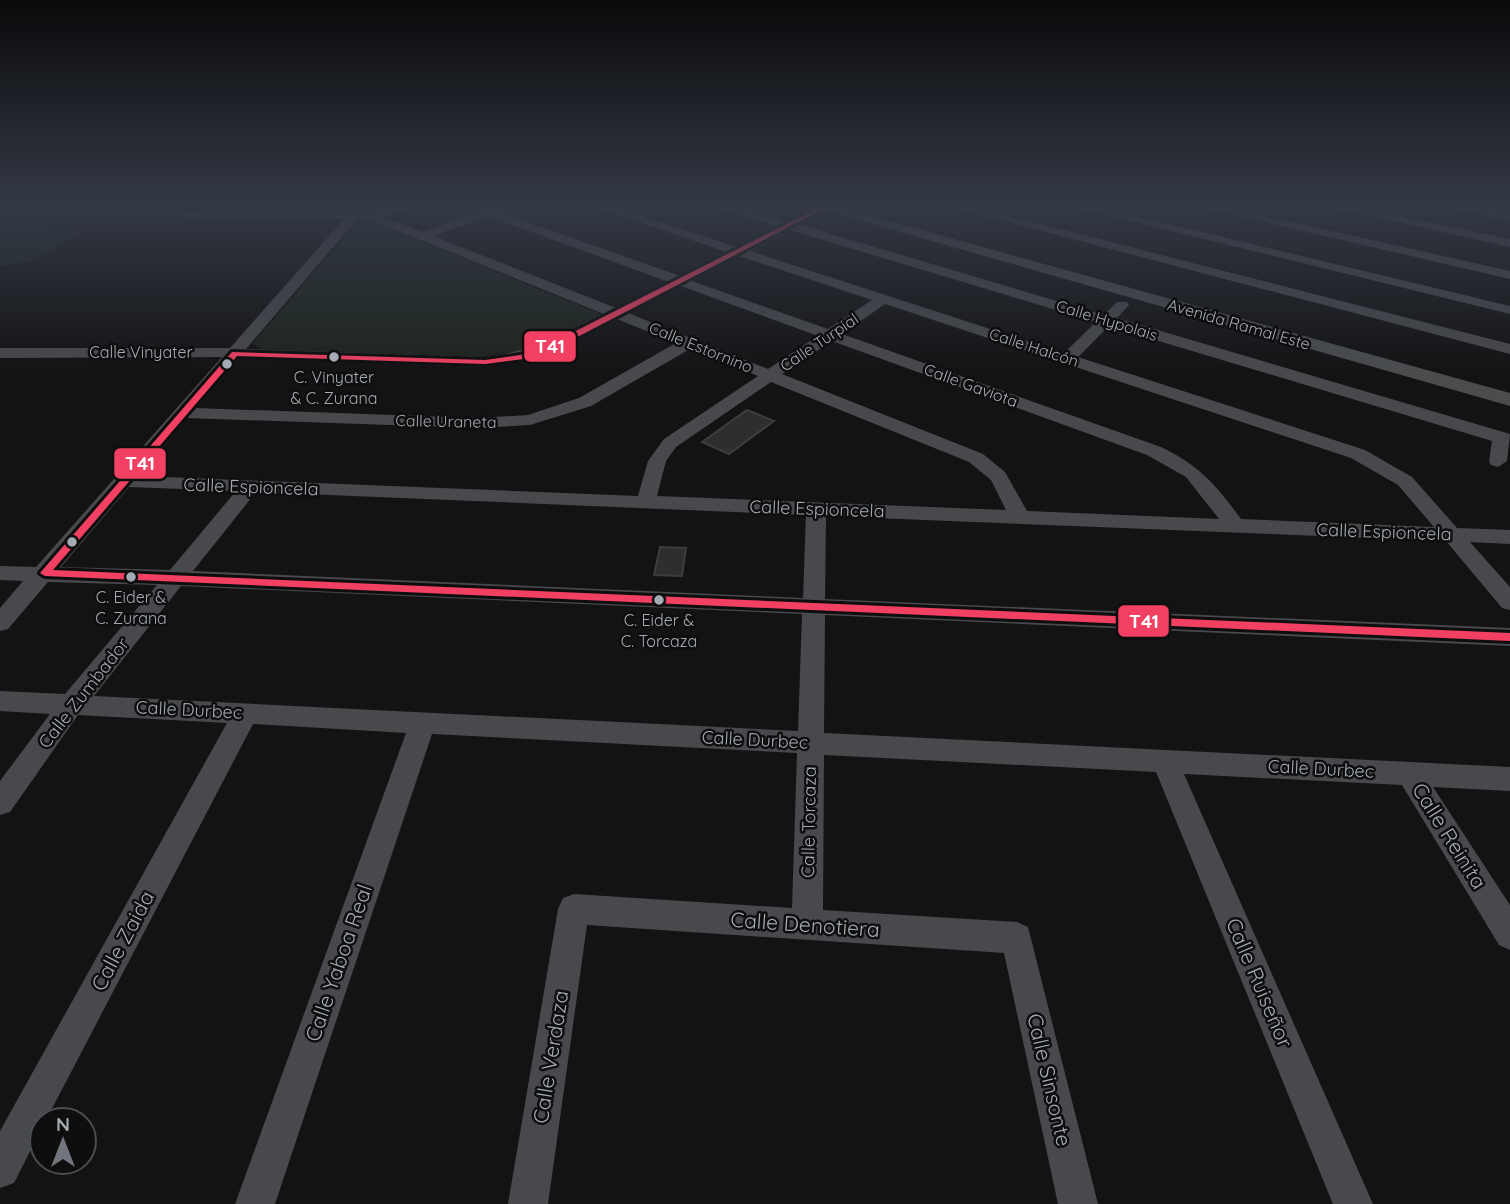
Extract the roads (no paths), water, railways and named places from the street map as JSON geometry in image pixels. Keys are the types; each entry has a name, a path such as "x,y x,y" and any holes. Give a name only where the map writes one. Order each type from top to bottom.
{"main road":[{"name":"Avenida Ramal Este","path":"1012,259 1510,400"},
{"name":"Avenida Ramal Este","path":"1056,259 1510,382"}],"street":[{"path":"0,624 316,259"},
{"name":"Calle Estornino","path":"480,259 976,458 989,466 1007,485 1019,517"},
{"name":"Calle Gaviota","path":"620,259 1154,451 1184,465 1202,479 1234,525"},
{"name":"Calle Vinyater","path":"0,353 221,352 485,362 521,357 556,344 724,259"},
{"name":"Calle Halcón","path":"760,259 1358,454 1405,481 1454,534 1510,602"},
{"name":"Calle Hypolais","path":"901,259 1506,439 1498,461"},
{"path":"1157,259 1168,262 1231,260 1510,310"},
{"path":"1439,259 1510,275"},
{"path":"1231,260 1510,349"},
{"path":"1155,274 1168,262"},
{"name":"Calle Turpial","path":"646,502 657,461 670,443 884,299"},
{"path":"1068,358 1122,305"},
{"name":"Calle Uraneta","path":"184,413 477,423 530,420 585,402 690,342"},
{"name":"Calle Espioncela","path":"124,481 1510,537"},
{"name":"Calle Zumbador","path":"0,803 73,704 250,487"},
{"name":"Calle Torcaza","path":"807,925 816,509"},
{"path":"0,573 176,578 1510,637"},
{"name":"Calle Durbec","path":"0,701 1510,779"},
{"name":"Calle Zaida","path":"0,1169 246,713"},
{"name":"Calle Yaboa Real","path":"255,1204 423,722"},
{"name":"Calle Ruiseñor","path":"1166,761 1353,1204"},
{"name":"Calle Reinita","path":"1410,774 1510,934"},
{"name":"Calle Denotiera","path":"574,909 1017,938 1021,957"},
{"name":"Calle Verdaza","path":"528,1204 574,909"},
{"name":"Calle Sinsonte","path":"1021,957 1078,1204"}],"place":[{"name":"C. Vinyater & C. Zurana","path":"334,357"},
{"name":"C. Eider & C. Zurana","path":"131,577"},
{"name":"C. Eider & C. Torcaza","path":"659,600"}]}
